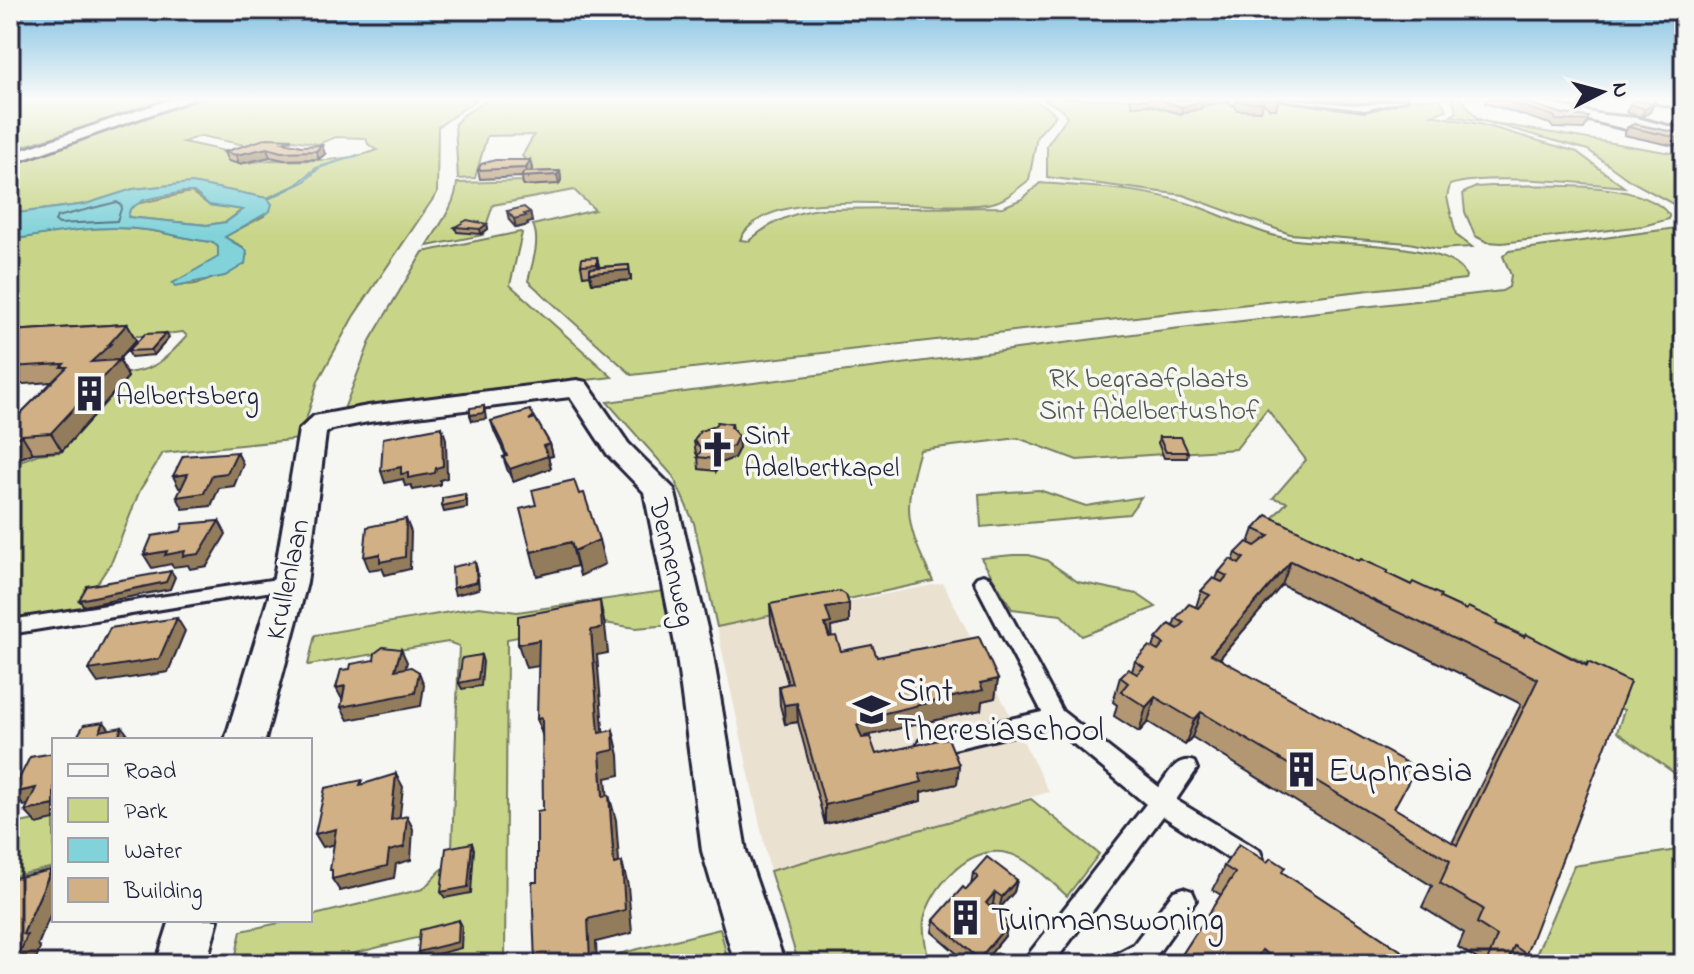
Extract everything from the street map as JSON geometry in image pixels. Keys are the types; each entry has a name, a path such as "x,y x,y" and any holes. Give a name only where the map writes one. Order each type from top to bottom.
{"street":[{"path":"10,159 53,144"},
{"name":"Dennenweg","path":"324,422 577,388 618,449 659,489 694,649 724,851 760,964"},
{"name":"Krullenlaan","path":"246,738 290,583 313,430 324,422"},
{"path":"181,964 193,922"}],"lane":[{"path":"983,581 1055,717 1160,802 1264,867"},
{"path":"10,627 290,583"},
{"path":"900,753 1055,717"},
{"path":"1037,964 1186,769"},
{"path":"1123,964 1142,954 1183,900"}],"shaded area":[{"name":"Sint Theresiaschool","path":"943,583 1049,792 770,871 717,627"}],"green space":[{"path":"10,144 28,144 10,150"},
{"path":"67,144 194,144 248,156 241,163 245,163 339,159 377,150 369,144 438,144 437,193 353,317 318,381 300,439 163,453 140,490 112,561 79,611 10,622 10,465 38,454 60,452 123,382 105,376 151,367 187,336 183,332 127,336 106,331 97,325 10,334 10,240 112,228 146,230 213,242 218,247 219,257 173,283 193,284 221,273 247,255 243,247 224,237 264,216 267,198 191,183 133,189 86,204 10,214 10,164"},
{"path":"242,144 279,144 264,149"},
{"path":"456,144 485,144 475,178 458,179"},
{"path":"529,144 1035,144 1029,180 992,203 817,204 783,210 756,221 740,240 749,241 781,220 819,209 1003,207 1022,199 1040,183 1116,189 1172,199 1290,239 1418,251 1457,265 1466,276 1465,279 632,375 528,281 536,245 533,225 595,210 574,190 493,205 483,235 427,246 450,208 457,183 524,181 531,166 522,156"},
{"path":"1551,144 1577,152 1624,187 1510,179 1450,185 1447,197 1456,235 1472,247 1438,249 1409,243 1290,234 1183,195 1047,177 1047,145"},
{"path":"1568,144 1621,144 1684,155 1684,210 1629,180 1588,150"},
{"path":"1559,185 1613,190 1656,203 1669,215 1669,219 1643,226 1502,243 1487,242 1475,236 1465,212 1463,193 1476,187"},
{"path":"191,192 209,205 243,209 226,222 207,225 128,217 130,209 136,204"},
{"name":"RK begraafplaats Sint Adelbertushof","path":"1684,227 1684,780 1617,732 1624,710 1272,545 1558,669 1597,668 1269,522 1287,502 1273,498 1306,460 1267,409 1236,449 1077,460 1018,438 920,450 911,488 910,517 917,545 933,581 717,627 694,523 673,476 607,402 1172,329 1502,291 1509,287 1511,275 1503,256 1509,251"},
{"path":"520,232 510,285 612,377 344,409 371,339 423,252"},
{"path":"1039,490 1086,506 1141,497 1129,514 981,527 979,494"},
{"path":"1013,555 1046,560 1078,582 1137,594 1156,607 1082,636 1061,615 1012,609 981,558"},
{"path":"663,591 670,625 636,628 598,622 507,639 505,964 448,964 439,943 416,938 311,964 234,964 241,931 284,922 312,922 312,916 423,889 446,865 452,849 459,646 448,642 308,665 315,635 479,607 517,612"},
{"path":"1031,799 1099,854 1067,896 1039,871 1015,856 993,852 980,855 956,869 930,903 924,926 929,964 799,964 770,871"},
{"path":"52,816 52,867 10,877 10,825"},
{"path":"1684,849 1684,964 1532,964 1574,866"},
{"path":"720,929 729,964 619,964 618,954"}],"water":[{"path":"358,155 319,168 304,182 268,199 272,204 270,211 225,237 247,251 245,264 225,276 175,286 173,283 218,257 218,247 213,242 155,231 95,229 10,240 10,214 86,204 133,189 192,183 267,198 296,185 316,168","holes":["194,192 209,205 243,210 226,222 207,225 128,217 130,209 144,200"]}],"building":[{"path":"248,144 322,145 316,151 281,152 267,148 236,155 224,152"},
{"path":"495,160 530,160 526,168 478,170 481,164"},
{"path":"560,171 557,175 521,177 524,172"},
{"path":"524,207 530,212 514,219 507,211"},
{"path":"467,220 487,224 480,229 455,227"},
{"path":"597,257 597,264 581,265 582,258"},
{"path":"629,265 629,270 590,273 590,268"},
{"path":"127,324 91,362 119,360 51,433 22,435 10,440 10,424 67,367 61,367 64,364 10,367 10,331"},
{"path":"166,333 151,350 128,351 145,334"},
{"path":"484,406 484,413 470,415 470,408"},
{"path":"530,410 534,416 529,420 535,418 550,444 543,446 548,456 510,469 491,421"},
{"path":"717,422 732,424 738,436 733,446 719,451 715,459 697,457 702,449 694,441 700,431 715,426"},
{"path":"442,427 443,466 436,468 435,473 408,478 408,473 401,474 401,467 381,471 383,438"},
{"path":"1159,437 1181,437 1188,452 1166,452"},
{"path":"237,452 227,473 212,475 204,493 177,497 188,474 173,476 183,456"},
{"path":"574,480 579,494 584,493 599,540 574,551 571,542 531,552 520,509 536,505 532,490"},
{"path":"465,494 465,501 442,506 442,498"},
{"name":"Euphrasia","path":"1267,515 1359,561 1361,559 1388,571 1386,573 1411,585 1413,582 1466,610 1468,607 1498,621 1496,624 1524,637 1526,634 1587,666 1588,662 1630,682 1526,954 1514,946 1507,964 1486,964 1497,936 1477,923 1483,909 1440,883 1450,861 1201,712 1194,720 1155,697 1146,707 1121,691 1128,683 1120,677 1128,669 1137,674 1144,667 1135,661 1149,646 1158,651 1164,644 1156,639 1169,624 1178,629 1184,623 1176,618 1189,604 1198,608 1210,595 1201,591 1213,578 1222,582 1227,576 1219,572 1230,559 1239,564 1244,558 1236,553 1247,542 1255,546 1269,536 1254,529","holes":["1291,561 1538,679 1457,845 1394,808 1416,768 1211,654"]},
{"path":"406,519 405,557 380,562 380,554 364,557 367,527"},
{"path":"219,521 199,554 183,556 185,551 165,555 167,551 144,555 152,536 181,531 183,524"},
{"path":"475,562 477,582 453,588 452,567"},
{"path":"171,571 166,582 79,600 87,586"},
{"path":"840,591 846,595 849,604 826,608 831,623 825,624 829,637 836,636 841,651 872,645 877,657 979,637 998,679 980,683 983,690 864,718 866,723 857,725 862,738 870,737 876,754 948,738 959,765 919,774 922,782 825,805 797,703 784,705 779,686 792,683 770,604"},
{"path":"600,601 602,628 591,630 599,733 613,730 614,750 600,753 603,797 609,795 614,864 622,862 625,910 588,919 590,959 570,964 535,964 532,882 537,882 537,811 543,810 542,718 537,719 539,640 518,644 518,616"},
{"path":"177,618 159,659 89,670 110,628"},
{"path":"383,647 401,649 395,670 411,667 419,672 415,693 341,707 345,686 336,688 341,670 350,669 351,664 374,660 375,653"},
{"path":"481,655 478,679 459,683 462,658"},
{"path":"104,722 100,731 122,727 118,738 76,738 84,725"},
{"path":"52,753 52,805 25,811 36,788 12,793 30,757"},
{"path":"396,774 391,820 407,816 404,847 389,851 387,866 332,879 330,870 336,829 315,834 325,788 362,780 360,785"},
{"path":"472,843 468,887 441,892 446,848"},
{"path":"1239,844 1267,862 1271,858 1285,867 1282,872 1421,964 1282,964 1262,950 1253,964 1176,964 1235,873 1224,866"},
{"name":"Tuinmanswoning","path":"987,857 1017,880 1002,897 995,892 986,903 1008,924 979,959 934,920 963,887 966,890 978,877 973,873"},
{"path":"51,870 23,934 27,935 22,948 10,956 10,879"},
{"path":"459,920 458,942 418,952 420,930"}],"place":[{"name":"Aelbertsberg","path":"90,394"},
{"name":"Sint Adelbertkapel","path":"718,450"},
{"name":"Sint Theresiaschool","path":"871,709"},
{"name":"Euphrasia","path":"1302,769"},
{"name":"Tuinmanswoning","path":"965,918"}]}
